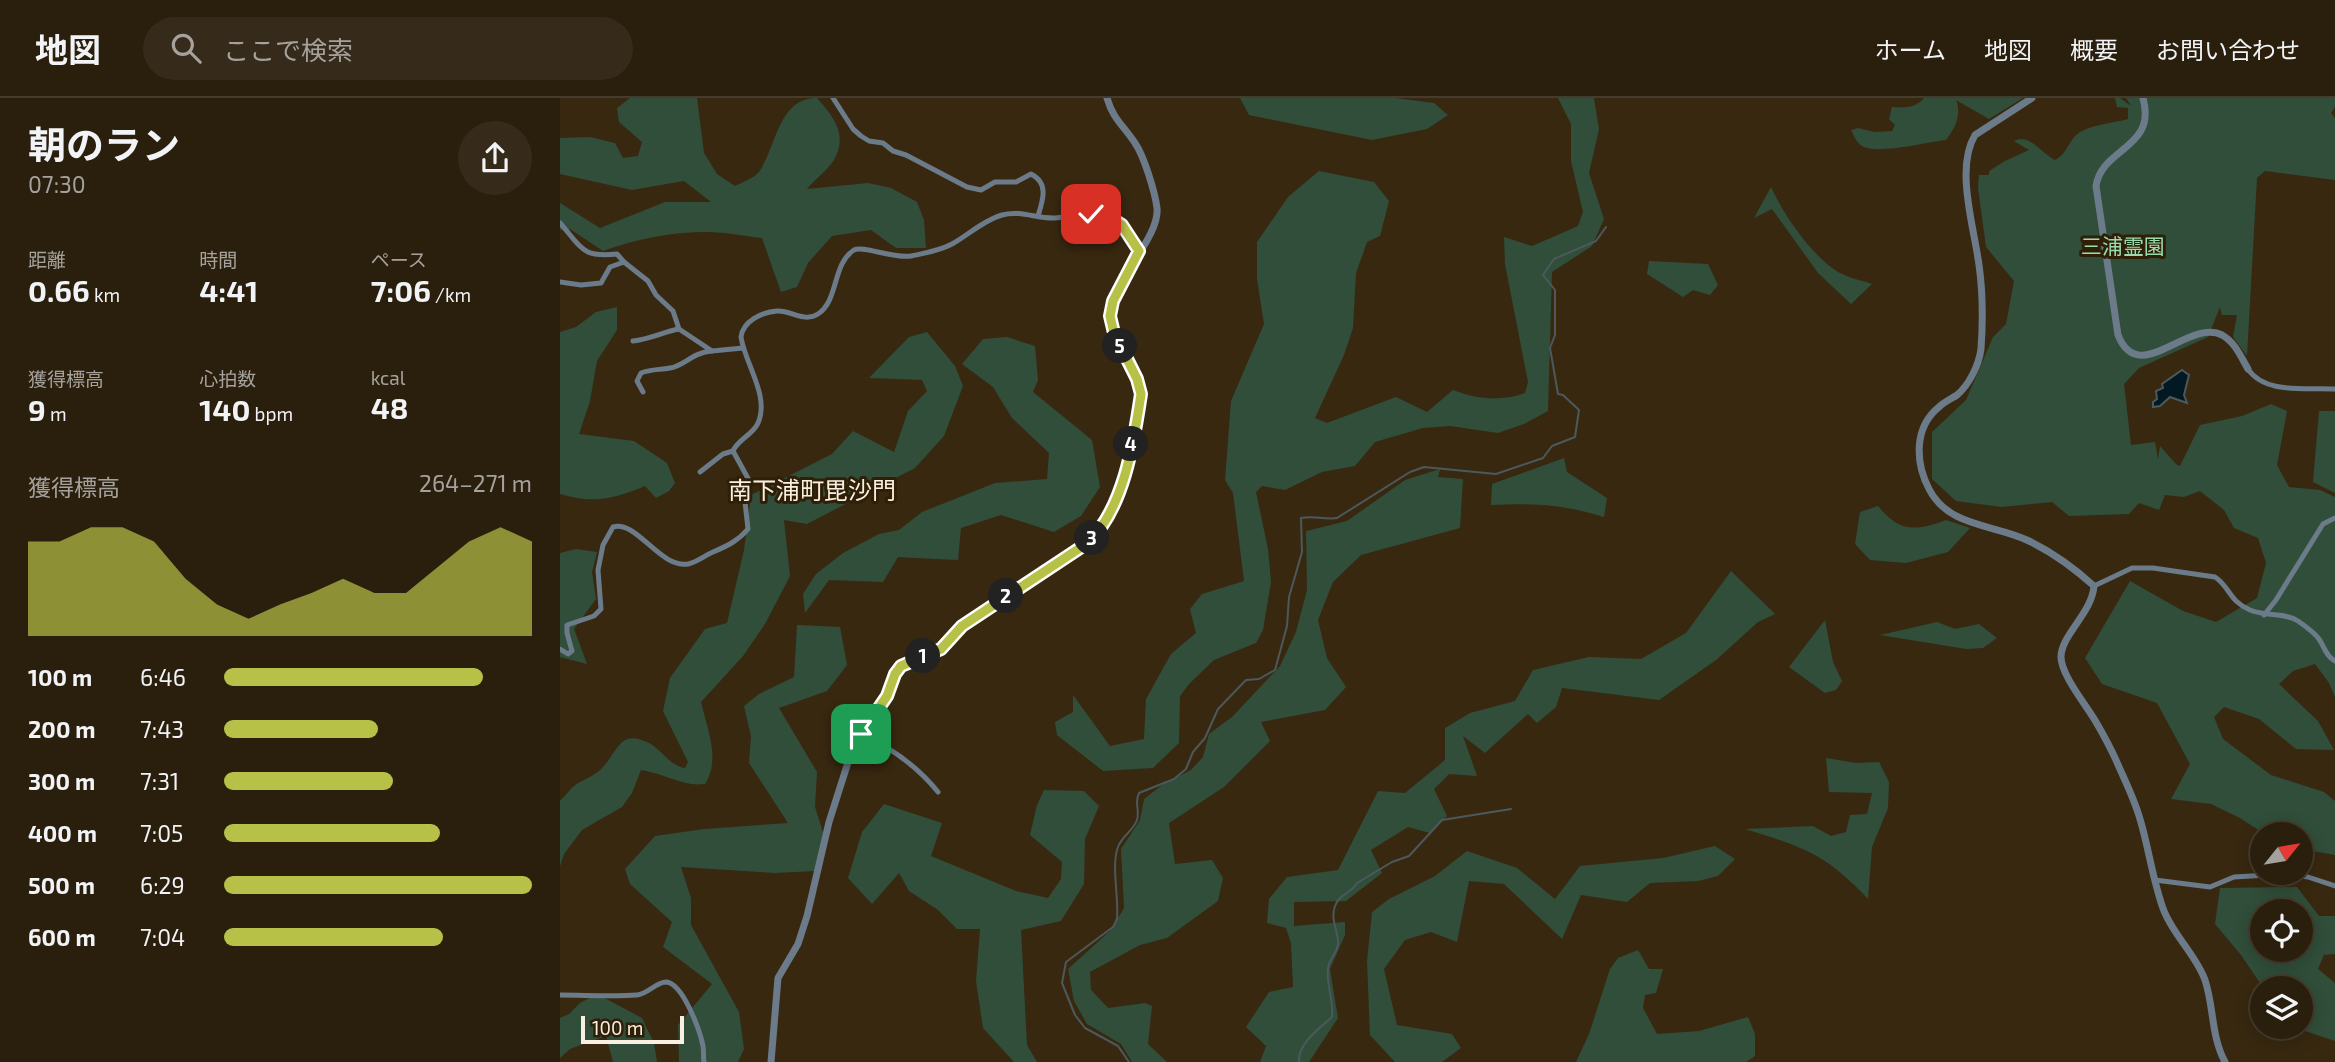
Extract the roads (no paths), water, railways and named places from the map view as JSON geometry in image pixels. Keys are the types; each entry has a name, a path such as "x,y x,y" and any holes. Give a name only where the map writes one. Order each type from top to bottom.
{"street":[{"path":"833,98 853,129 861,136 869,141 883,143 893,151 967,187 981,190 995,181 1016,181 1031,174 1038,178 1043,185 1044,195 1038,216"},
{"path":"771,1062 778,978 798,944 829,822 851,753 887,696 895,674 901,666 941,649 962,626 1086,544 1100,530 1124,480 1140,401 1140,387 1114,333 1110,316 1113,301 1154,227 1157,209 1140,152 1112,114 1107,98"},
{"path":"2032,98 1975,135 1970,143 1966,174 1983,317 1980,357 1970,380 1930,416 1922,430 1918,445 1919,465 1930,491 1948,512 1981,526 2028,540 2064,560 2094,586 2094,596 2090,604 2063,646 2063,668 2096,721 2132,795 2167,918 2204,977 2213,1027 2225,1062"},
{"path":"2143,98 2146,116 2142,131 2135,141 2100,171 2096,186 2118,335 2126,349 2147,356 2204,331 2218,333 2235,347 2252,376 2264,383 2335,388"},
{"path":"700,472 723,454 733,451 738,443 754,431 761,413 760,395 743,348 743,328 753,319 778,311 804,317 815,316 821,312 829,302 847,257 855,250 862,248 900,258 938,251 994,218 1017,213 1052,219 1084,212 1114,220 1122,225 1139,251"},
{"path":"560,223 589,254 617,254 648,281 656,295 673,311 679,329 712,351"},
{"path":"560,282 581,285 601,283 610,267 624,262"},
{"path":"633,341 650,339 666,331 679,329"},
{"path":"643,392 637,381 641,373 656,368 673,368 699,352 743,348"},
{"path":"560,649 568,653 572,651 567,625 594,616 601,610 598,576 603,545 613,527 625,527 664,558 683,564 696,562 729,546 746,533 749,525 745,502 750,482 733,451"},
{"path":"2264,615 2323,524 2335,518"},
{"path":"2094,586 2132,568 2153,568 2215,577 2221,581 2235,602 2264,615 2288,616 2297,621 2318,636 2328,657 2335,661"},
{"path":"861,734 887,746 922,772 938,792"},
{"path":"2155,880 2210,887 2234,877 2286,874 2308,877 2335,886"},
{"path":"560,995 636,995 669,982 679,988 696,1021 704,1047 704,1062"}],"water":[{"path":"2182,370 2189,375 2184,395 2187,403 2170,397 2160,406 2153,407 2153,402 2157,399 2156,391"}],"waterway":[{"path":"1129,1062 1118,1046 1085,1028 1075,1015 1062,983 1066,962 1113,927 1117,919 1116,854 1120,843 1137,820 1139,793 1174,779 1186,769 1193,752 1205,738 1218,709 1246,680 1259,679 1275,670 1287,626 1289,597 1302,552 1301,518 1337,518 1410,472 1424,467 1496,474 1543,458 1552,446 1575,437 1579,410 1563,395 1558,394 1550,348 1555,335 1555,290 1543,275 1554,259 1596,241 1606,227"},
{"path":"1299,1062 1299,1055 1305,1043 1332,1017 1328,968 1338,947 1333,915 1339,899 1357,883 1392,862 1409,856 1442,820 1511,809"}],"district":[{"name":"南下浦町毘沙門","path":"812,491"}],"park label":[{"name":"三浦霊園","path":"2123,247"}]}
